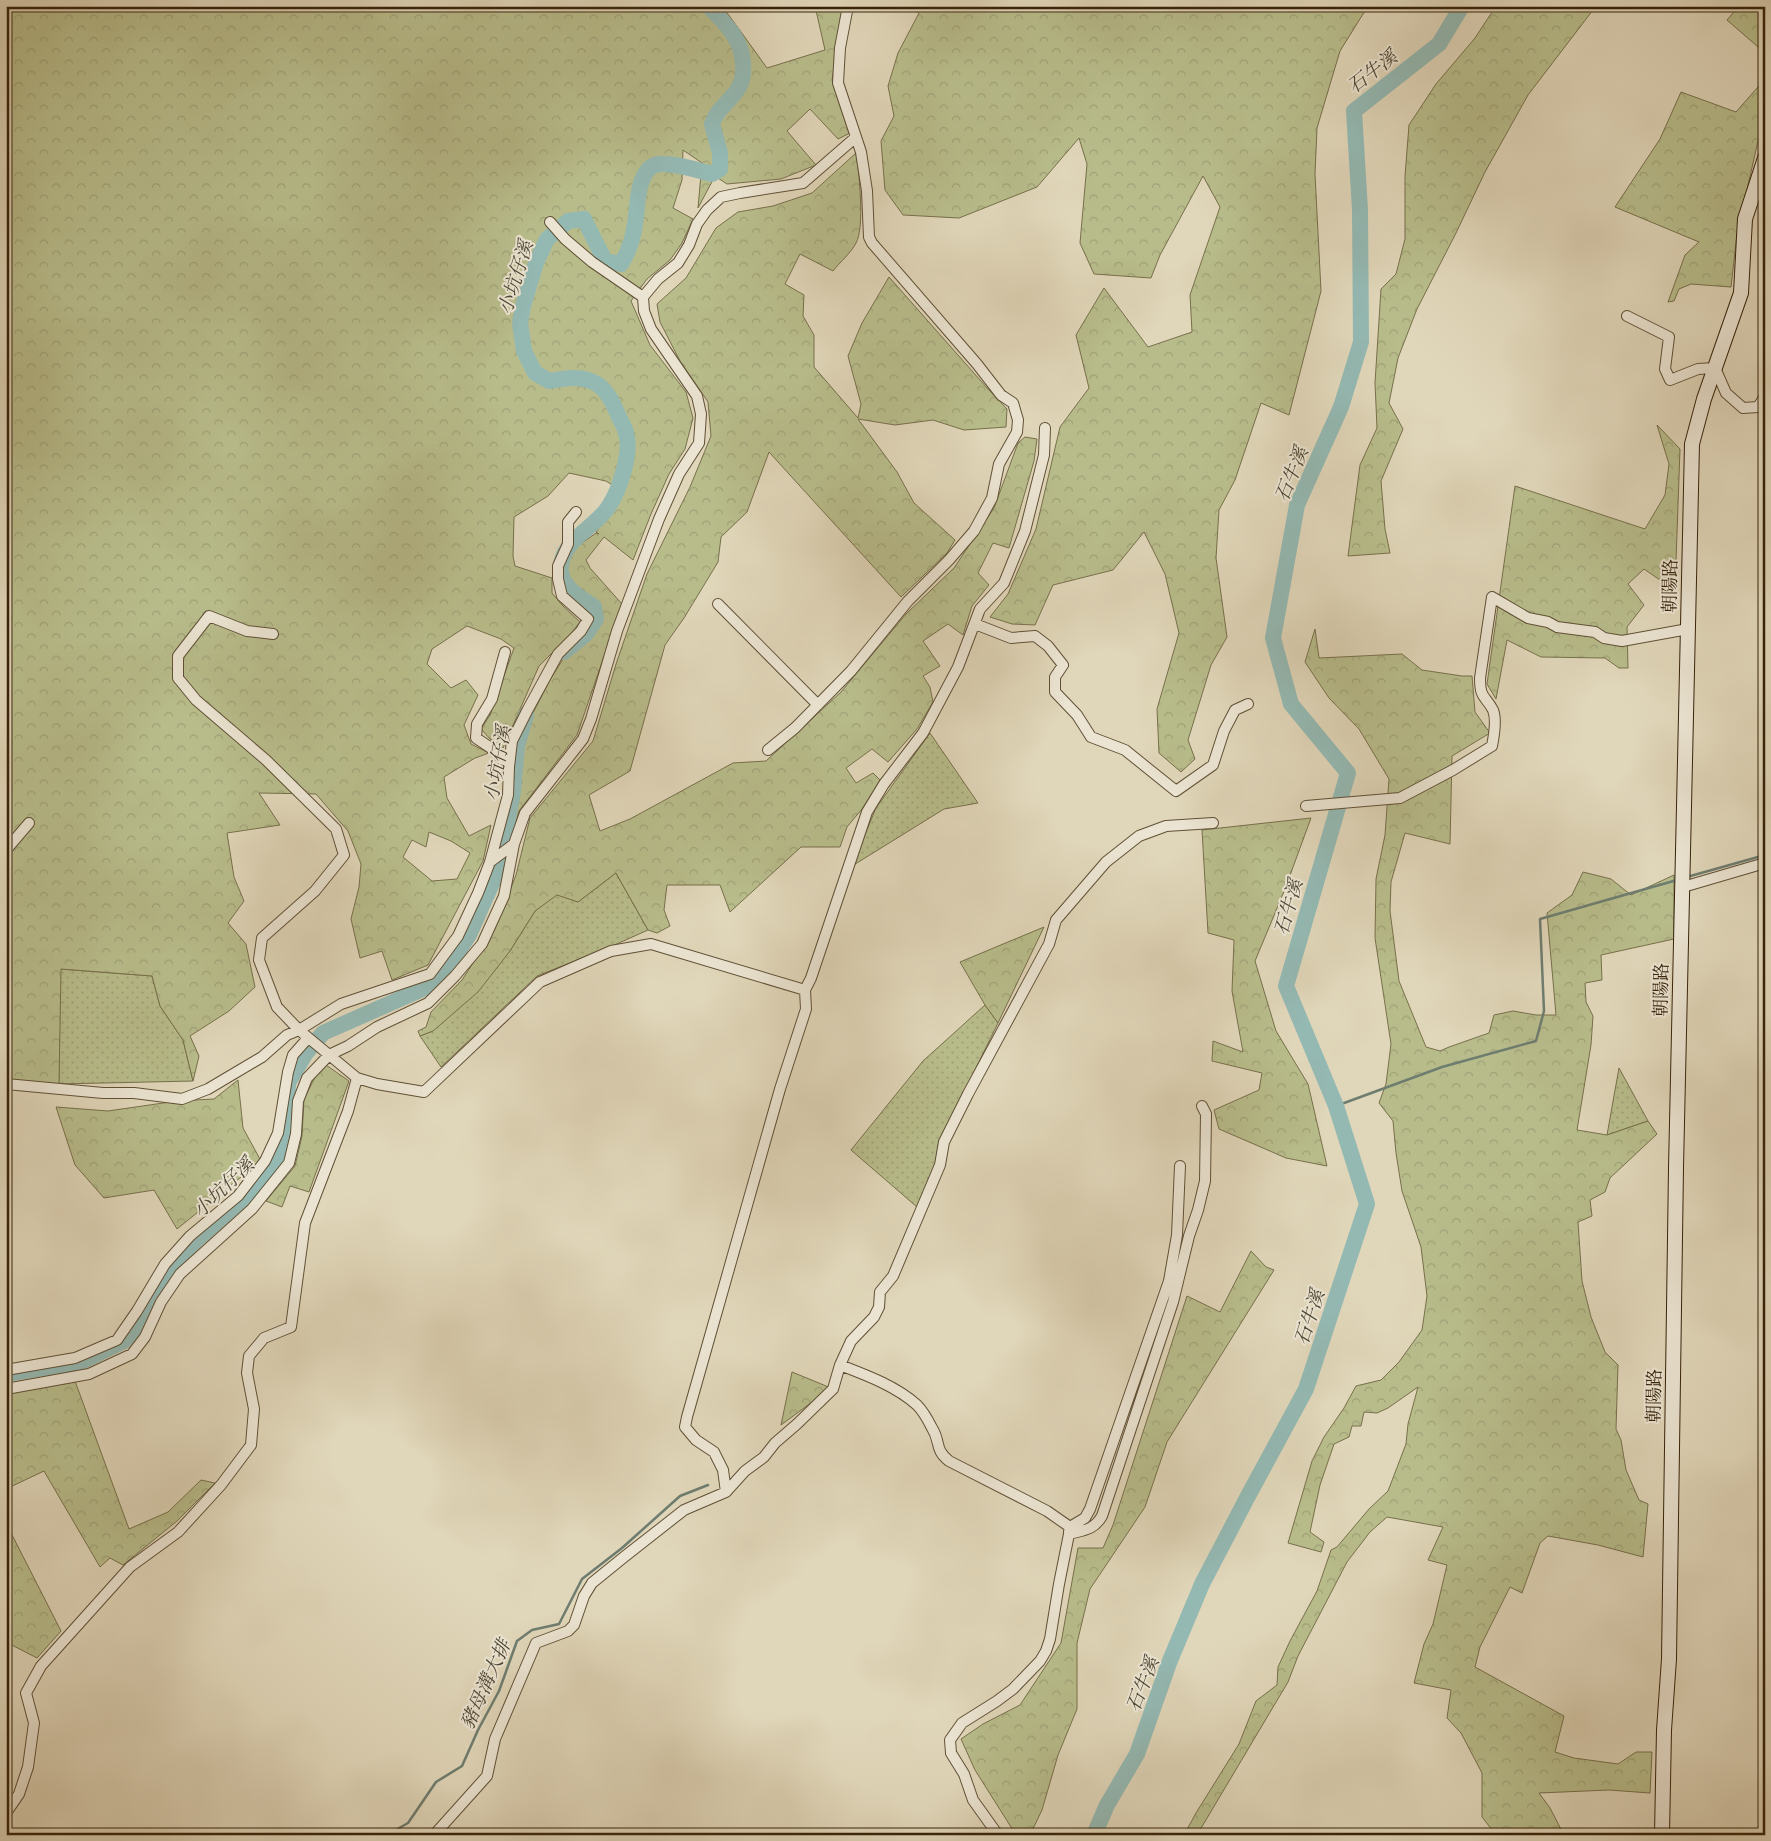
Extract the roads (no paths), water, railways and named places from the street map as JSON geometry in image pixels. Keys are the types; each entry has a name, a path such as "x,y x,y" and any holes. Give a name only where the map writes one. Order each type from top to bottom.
{"main road":[{"name":"朝陽路","path":"1662,1835 1664,1730 1669,1659 1676,1158 1692,444 1704,399 1741,293 1745,219 1765,158"}],"street":[{"path":"768,750 795,728 851,671 908,601 949,560 974,530 992,498 999,464 1017,432 1018,420 1013,403 1001,395 977,364 872,243 869,237 867,191 861,152 838,83 840,48 848,6"},
{"path":"6,1388 89,1374 132,1354 145,1337 161,1302 180,1274 252,1209 289,1162 296,1134 298,1101 307,1078 329,1055 348,1046 377,1027 428,1003 455,976 482,944 504,896 514,844 525,813 583,739 591,719 617,632 658,519 679,474 699,443 701,414 698,396 651,329 644,311 643,297 658,279 678,263 689,245 697,224 707,210 721,198 803,183 856,137"},
{"path":"551,224 592,262 643,297"},
{"path":"1627,316 1669,337 1665,369 1670,380 1698,369 1715,368 1726,392 1743,408 1758,408 1765,396"},
{"path":"726,1492 723,1470 714,1452 696,1440 685,1427 780,1089 806,1009 805,990 811,978 867,812 884,784 923,733 958,666 980,609 1004,583 1025,530 1044,455 1045,428"},
{"path":"6,1084 103,1093 134,1093 182,1099 216,1084 262,1057 288,1035 340,1004 430,974 458,936 490,862 508,795 512,741 558,654 581,631 588,620 562,596 558,579 558,566 568,544 568,522 576,512"},
{"path":"1306,806 1400,798 1453,770 1492,746 1495,733 1494,712 1480,691 1480,678 1492,597 1528,618 1557,626 1595,632 1604,638 1622,641 1688,630"},
{"path":"718,604 818,705"},
{"path":"273,634 247,631 209,616 178,656 178,678 196,700 266,760 336,829 344,855 315,891 262,938 259,960 276,1007 308,1038 357,1078 377,1084 424,1092 540,982 611,951 651,944 805,990"},
{"path":"974,624 1010,638 1035,636 1048,646 1063,665 1055,677 1054,692 1077,715 1091,736 1125,750 1176,791 1213,765 1224,730 1235,710 1248,704"},
{"path":"505,652 492,699 477,724 476,738 494,750 510,767"},
{"path":"6,850 29,823"},
{"path":"434,1835 487,1776 495,1739 536,1643 568,1632 574,1624 584,1596 592,1583 684,1510 726,1492 745,1470 764,1458 775,1443 833,1389 840,1365 851,1341 874,1317 879,1308 880,1292 893,1276 940,1165 944,1142 1049,944 1056,920 1106,862 1139,836 1166,826 1213,823"},
{"path":"490,862 514,844"},
{"path":"1682,887 1765,862"},
{"path":"6,1370 75,1358 117,1340 165,1264 190,1236 238,1196 265,1161 278,1133 288,1072 293,1055 308,1038"},
{"path":"6,1813 19,1794 28,1767 34,1723 26,1693 41,1666 130,1567 178,1532 221,1485 251,1445 254,1409 247,1373 249,1356 264,1338 292,1327 305,1223 348,1111 357,1078"},
{"path":"840,1365 865,1375 905,1396 918,1406 934,1430 941,1454 950,1461 1047,1511 1069,1531 1089,1529 1097,1525 1102,1516 1173,1302 1205,1181 1206,1114 1202,1106"},
{"path":"998,1835 973,1800 964,1774 951,1753 950,1740 962,1722 996,1702 1012,1689 1043,1656 1050,1639 1069,1531 1085,1518 1090,1509 1169,1281 1176,1235 1180,1166"}],"waterway":[{"name":"小坑仔溪","path":"564,652 586,634 596,619 594,607 569,588 562,578 562,561 571,543 603,514 613,499 624,470 627,441 624,427 611,400 597,384 580,378 549,381 535,373 524,351 520,323 523,306 536,263 547,239 568,221 584,219 605,261 621,264 633,235 642,180 651,167 659,164 672,165 712,174 720,169 720,153 712,124 719,111 739,87 743,76 743,64 740,47 732,32 708,6"},
{"name":"石牛溪","path":"1094,1835 1107,1805 1137,1754 1169,1663 1202,1584 1306,1389 1367,1204 1336,1106 1286,986 1348,773 1291,704 1273,638 1297,505 1341,407 1361,342 1360,210 1354,111 1439,44 1462,6"},
{"name":"小坑仔溪","path":"6,1374 81,1362 124,1341 140,1324 166,1272 193,1243 265,1179 280,1151 286,1123 288,1083 306,1053 323,1033 427,987 447,969 469,935 494,879 501,856 513,792 517,746 526,715"},
{"path":"1687,877 1765,855"},
{"path":"1336,1106 1442,1067 1536,1041 1544,1011 1540,919 1677,880"},
{"name":"豬母溝大排","path":"387,1835 408,1823 436,1782 462,1766 478,1730 499,1691 517,1641 532,1630 559,1624 582,1579 622,1548 680,1496 708,1485"}]}
